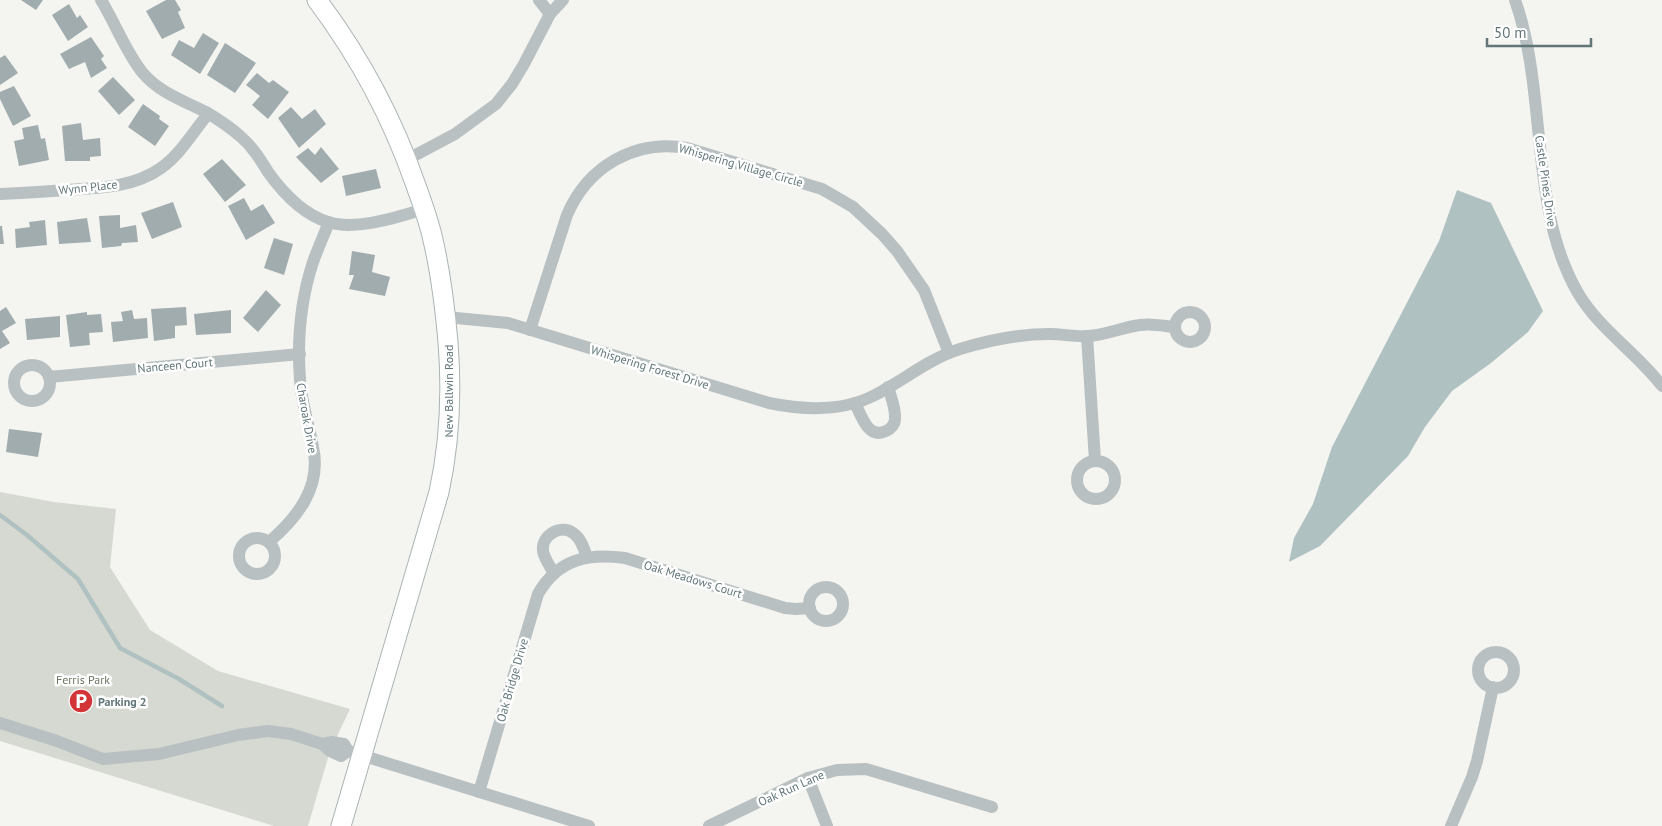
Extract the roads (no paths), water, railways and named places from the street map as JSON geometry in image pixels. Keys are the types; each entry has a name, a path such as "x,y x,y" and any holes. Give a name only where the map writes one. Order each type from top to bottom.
{"main road":[{"name":"New Ballwin Road","path":"317,0 337,26 361,65 408,159 433,240 446,317 450,369 448,444 444,469 355,753 341,826"}],"street":[{"path":"101,0 134,60 146,77 162,90 208,114 240,136 256,152 285,194 311,215 329,222 346,224 376,222 425,209"},
{"path":"539,0 550,14"},
{"path":"408,159 455,134 496,104 520,71 550,14 563,0"},
{"name":"Castle Pines Drive","path":"1515,0 1525,34 1535,90 1550,218 1558,246 1578,293 1590,310 1650,370 1662,386"},
{"name":"Wynn Place","path":"0,194 104,188 149,176 162,168 178,152 208,114"},
{"name":"Whispering Village Circle","path":"530,330 567,215 580,191 604,166 621,156 638,150 671,145 687,148 822,189 853,207 897,251 924,290 949,352"},
{"name":"Charoak Drive","path":"268,542 287,526 298,511 307,498 313,480 314,449 301,387 300,321 313,262 329,222"},
{"name":"Whispering Forest Drive","path":"446,317 508,323 768,403 804,408 855,403 872,396 949,352 987,341 1051,334 1087,336 1142,324 1174,327"},
{"path":"1087,336 1095,461"},
{"name":"Nanceen Court","path":"49,377 300,354"},
{"path":"855,403 868,428 876,432 887,431 896,418 888,387"},
{"path":"553,572 543,549 544,542 550,534 556,531 562,530 574,533 578,538 582,559"},
{"name":"Oak Meadows Court","path":"582,559 600,555 625,558 786,608 810,608"},
{"name":"Oak Bridge Drive","path":"479,792 538,594 544,582 553,572 582,559"},
{"path":"1451,826 1477,761 1493,687"},
{"path":"0,723 104,759 159,754 238,735 268,731 292,734 322,744 330,751 341,756 355,753 589,826"},
{"name":"Oak Run Lane","path":"709,826 808,778 837,770 866,769 992,808"},
{"path":"808,778 827,826"}],"waterway":[{"path":"0,515 27,535 78,579 120,648 179,679 222,706"}],"place":[{"name":"Parking 2","path":"81,701"}],"park label":[{"name":"Ferris Park","path":"83,679"}]}
